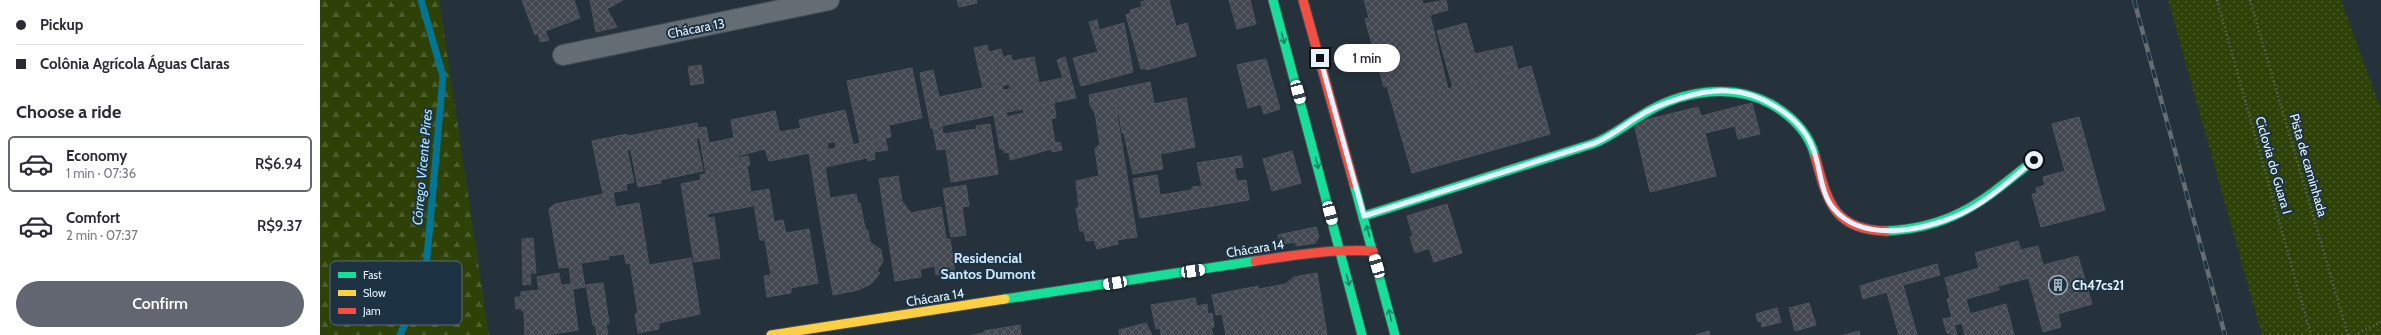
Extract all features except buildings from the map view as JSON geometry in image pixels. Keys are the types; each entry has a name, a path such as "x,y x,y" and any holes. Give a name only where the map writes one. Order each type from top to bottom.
{"street":[{"name":"Chácara 13","path":"563,55 830,0"},
{"path":"1273,0 1340,251 1358,305 1362,335"},
{"path":"1303,0 1386,296 1395,335"},
{"path":"1364,216 1595,143 1609,137 1649,110 1690,97 1717,91 1742,93 1762,99 1784,112 1801,128 1811,144 1826,195 1833,209 1844,219 1862,229 1881,232 1905,230 1952,217 1976,206 1996,192 2034,160"},
{"name":"Chácara 14","path":"771,335 1302,254 1340,251 1373,251"},
{"path":"1374,300 1386,296"}],"path":[{"name":"Ciclovia do Guara I","path":"2216,0 2311,335"},
{"name":"Pista de caminhada","path":"2250,0 2348,335"},
{"path":"2355,335 2381,322"}],"green space":[{"path":"320,0 439,0 489,335 320,335"},
{"path":"2168,0 2341,0 2381,110 2381,335 2262,335"}],"waterway":[{"name":"Córrego Vicente Pires","path":"421,0 443,76 427,261"},
{"name":"Córrego Vicente Pires","path":"400,335 405,325"}],"railway":[{"path":"2134,0 2225,335"}],"traffic: fast":[{"path":"1273,0 1362,335"},
{"path":"1364,216 1592,144 1612,135 1657,107 1689,95 1706,92 1723,91 1739,93 1756,97 1771,104 1786,114 1799,126 1809,140 1815,156"},
{"path":"1886,231 1910,229 1950,218 1967,209 1999,188 2034,160"},
{"path":"1354,184 1395,335"},
{"path":"1005,299 1255,261"}],"traffic: slow":[{"path":"771,335 1005,299"}],"traffic: jam":[{"path":"1303,0 1354,184"},
{"path":"1815,156 1828,198 1843,218 1854,225 1868,229 1886,231"},
{"path":"1255,261 1329,252 1373,251"}],"place":[{"name":"Ch47cs21","path":"2058,285"}],"district":[{"name":"Residencial Santos Dumont","path":"988,266"}],"route":[{"path":"1320,58 1364,216 1442,192 1563,151 1595,143 1609,137 1649,110 1663,104 1717,91 1742,93 1762,99 1784,112 1801,128 1811,144 1826,195 1833,209 1844,219 1862,229 1881,232 1905,230 1952,217 1976,206 1996,192 2034,160"}]}
